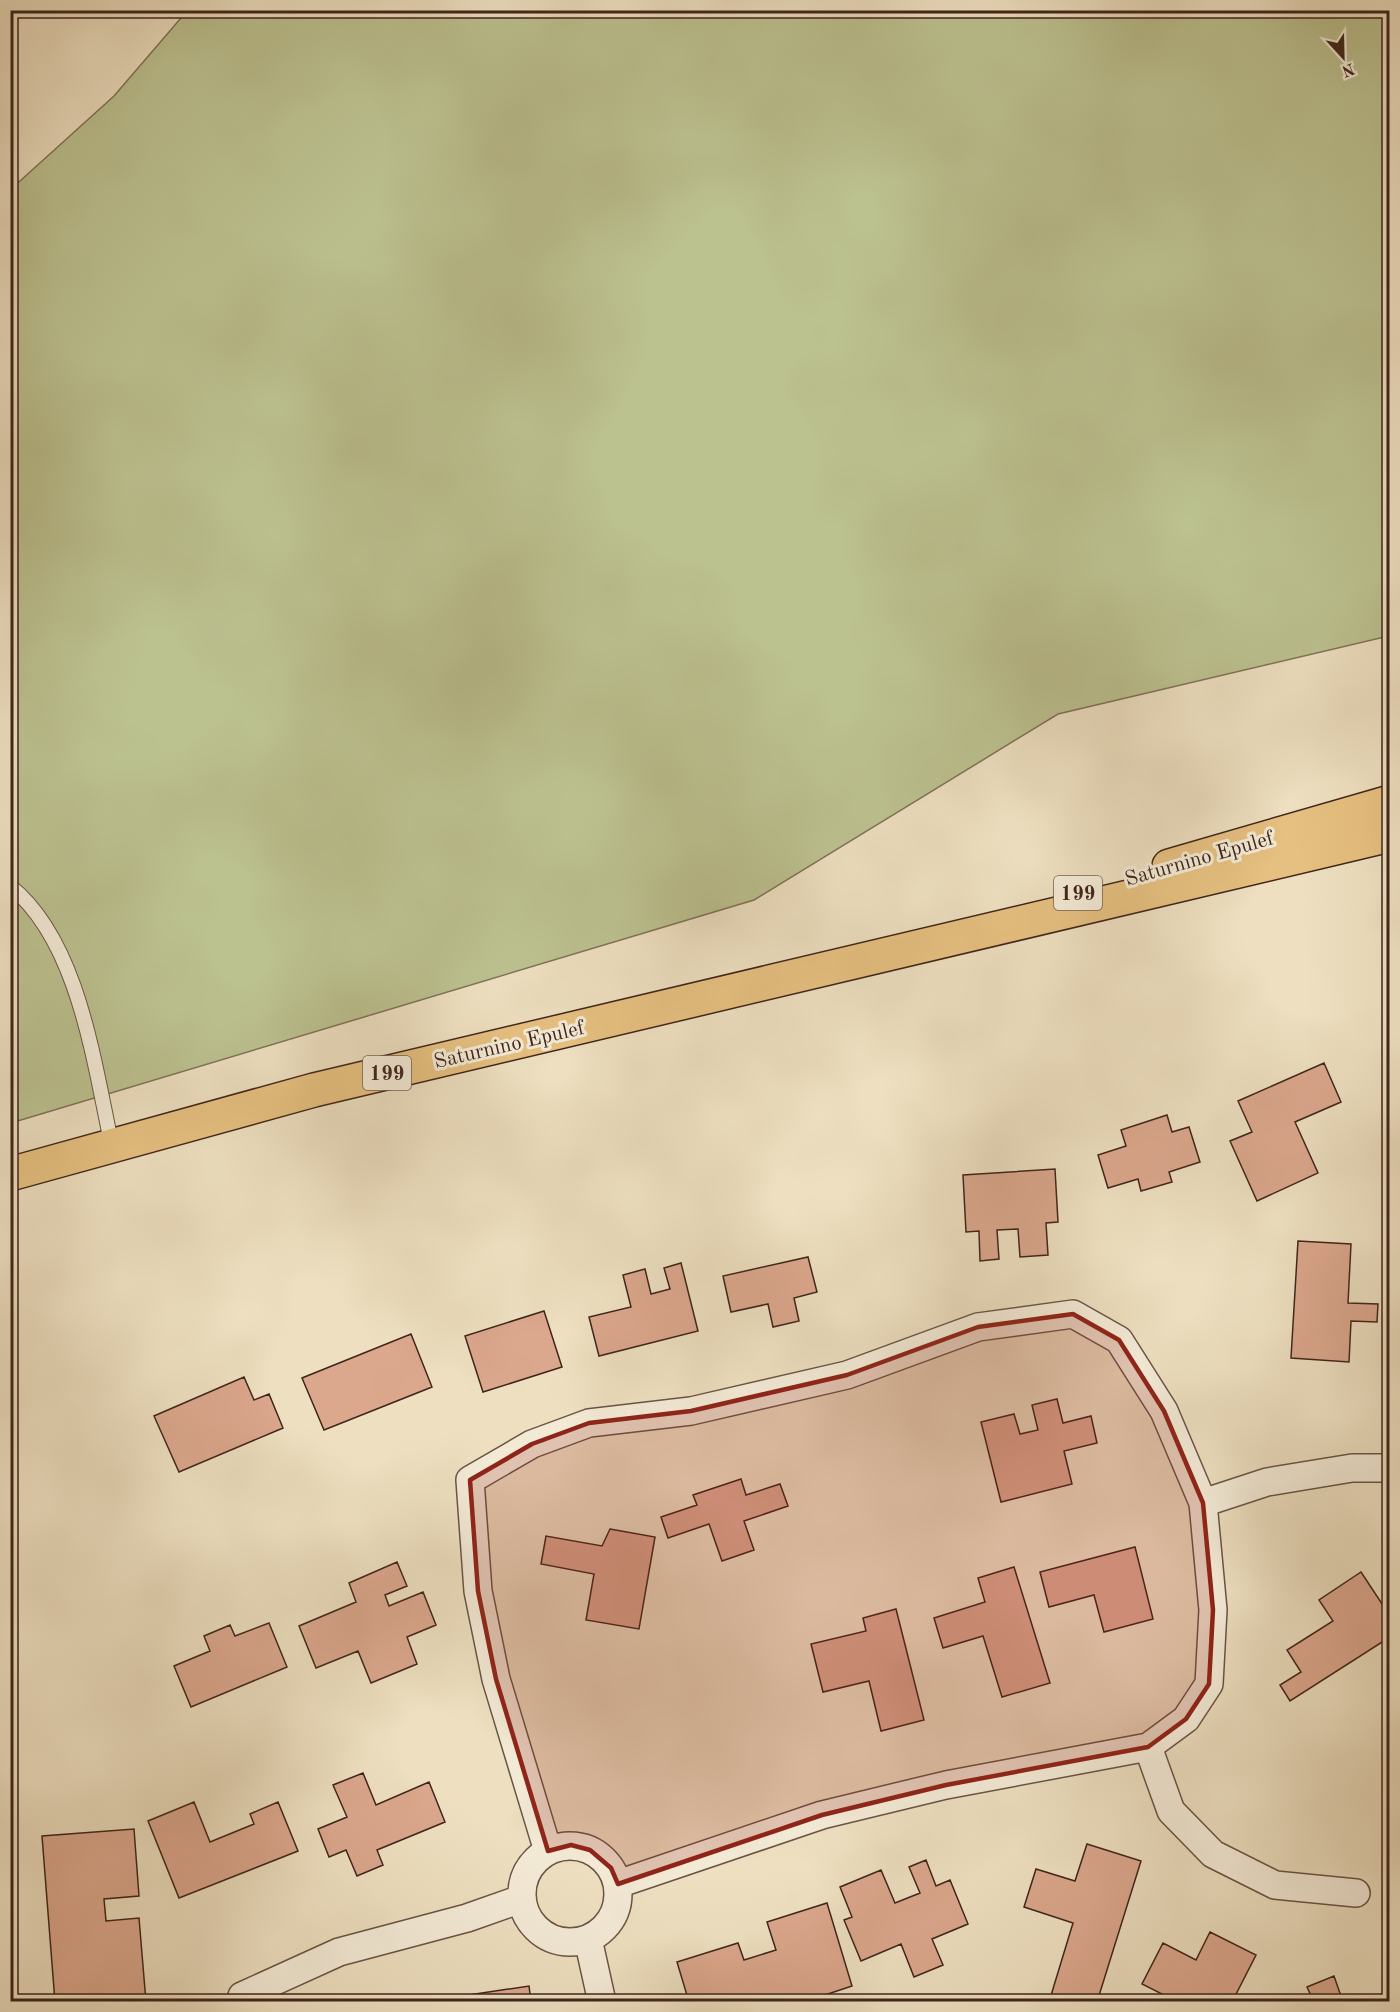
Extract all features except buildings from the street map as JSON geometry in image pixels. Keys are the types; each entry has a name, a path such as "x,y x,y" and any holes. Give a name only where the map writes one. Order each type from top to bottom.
{"main road":[{"name":"Saturnino Epulef","path":"766,983 1389,802"},
{"name":"Saturnino Epulef","path":"10,1174 314,1090 1389,835"}],"street":[{"path":"548,1851 496,1679 478,1591 470,1480 532,1444 589,1423 691,1411 847,1375 978,1327 1073,1314 1119,1340 1164,1411 1203,1503 1214,1610 1209,1684 1186,1719 1148,1747 946,1785 822,1815 618,1884"},
{"path":"1203,1503 1268,1482 1352,1468 1389,1468"},
{"path":"1148,1747 1171,1811 1213,1854 1275,1884 1356,1893"},
{"path":"571,1845 590,1850 604,1859 618,1884 619,1898 614,1914 603,1930 588,1939 563,1943 538,1931 527,1918 521,1899 522,1883 529,1868 548,1851 571,1845"},
{"path":"242,1996 339,1952 467,1917 521,1899"},
{"path":"588,1939 602,2001"}],"lane":[{"path":"10,886 41,917 82,1006 112,1146"}],"highlighted area":[{"path":"1073,1314 1119,1340 1164,1411 1203,1503 1213,1610 1209,1684 1186,1719 1148,1747 946,1785 822,1815 618,1884 611,1868 590,1850 571,1845 548,1851 496,1679 478,1591 470,1480 532,1444 589,1423 691,1411 847,1375 978,1327"}],"green space":[{"path":"187,11 1389,11 1389,636 1058,714 754,900 11,1123 10,190 114,96"}]}
